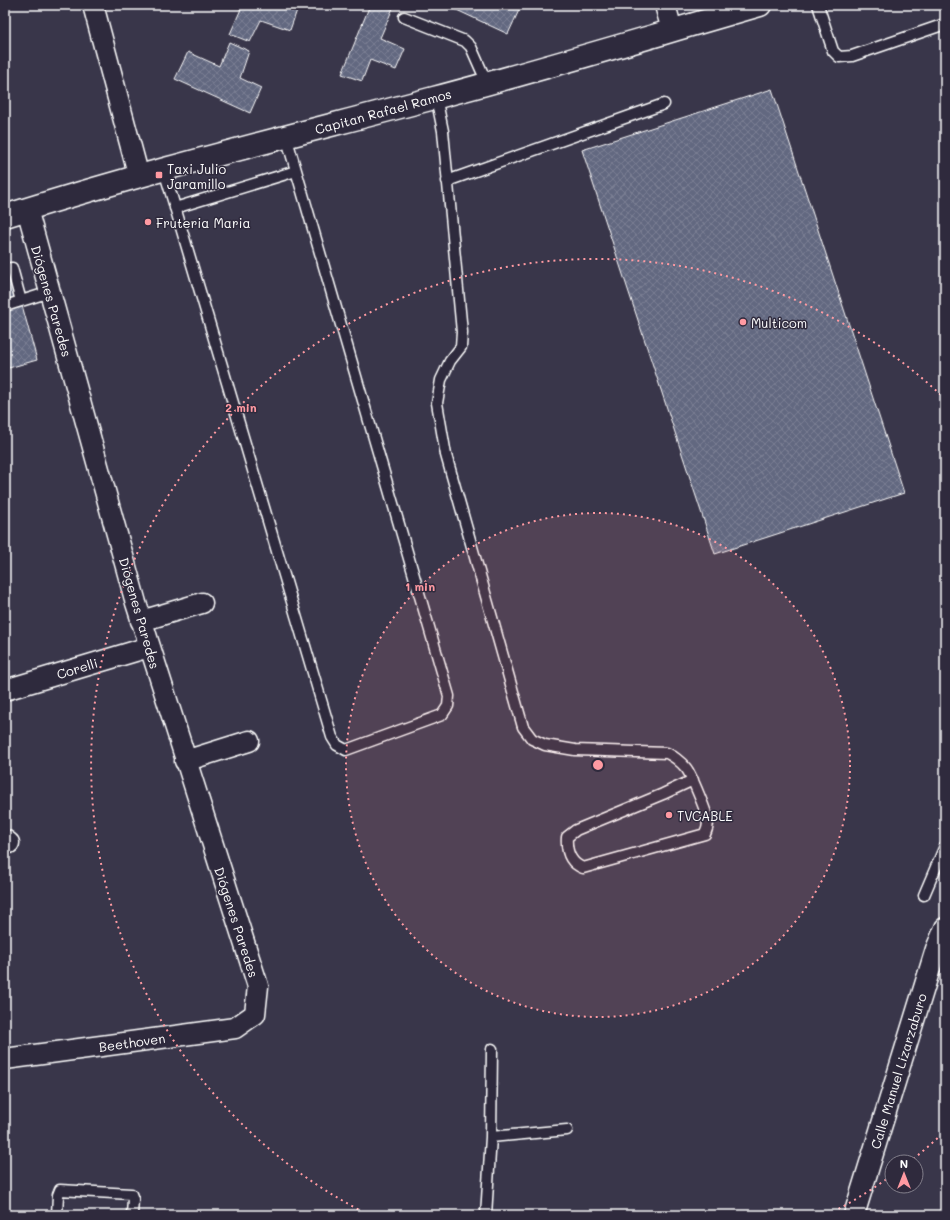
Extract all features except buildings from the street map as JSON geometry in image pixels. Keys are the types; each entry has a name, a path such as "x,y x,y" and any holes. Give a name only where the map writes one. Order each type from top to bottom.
{"street":[{"path":"92,5 139,177"},
{"path":"665,5 672,30"},
{"name":"Capitan Rafael Ramos","path":"5,216 164,170 286,136 436,97 760,5"},
{"name":"Diógenes Paredes","path":"27,209 141,621 258,986 255,1014"},
{"path":"141,621 202,603"},
{"name":"Corelli","path":"5,690 149,647"},
{"path":"186,761 249,741"},
{"name":"Calle Manuel Lizarzaburo","path":"854,1215 936,949 945,928"},
{"name":"Beethoven","path":"5,1059 235,1028 255,1014"}],"lane":[{"path":"818,5 833,51 839,57 852,56 945,24"},
{"path":"404,18 465,41 471,47 486,83"},
{"path":"436,97 443,131 462,332 460,347 450,361 440,380 437,403 446,455 523,727 532,739 545,745 575,750 667,753 677,758 687,769 693,780 708,821 708,828 705,834 584,868 576,865 571,858 567,846 567,837 576,830 693,780"},
{"path":"447,181 664,104"},
{"path":"164,170 332,737 336,745 346,750 442,715 448,706 449,696 286,136"},
{"path":"175,208 296,171"},
{"path":"5,269 12,268 21,301"},
{"path":"5,306 50,292"},
{"path":"924,895 945,846"},
{"path":"486,1215 491,1137 492,1049"},
{"path":"491,1137 567,1130"},
{"path":"57,1215 58,1196 60,1190 131,1194 133,1199 132,1215"}],"place":[{"name":"Taxi Julio Jaramillo","path":"159,175"},
{"name":"Fruteria Maria","path":"148,222"},
{"name":"Multicom","path":"743,322"},
{"name":"TVCABLE","path":"669,815"}]}
